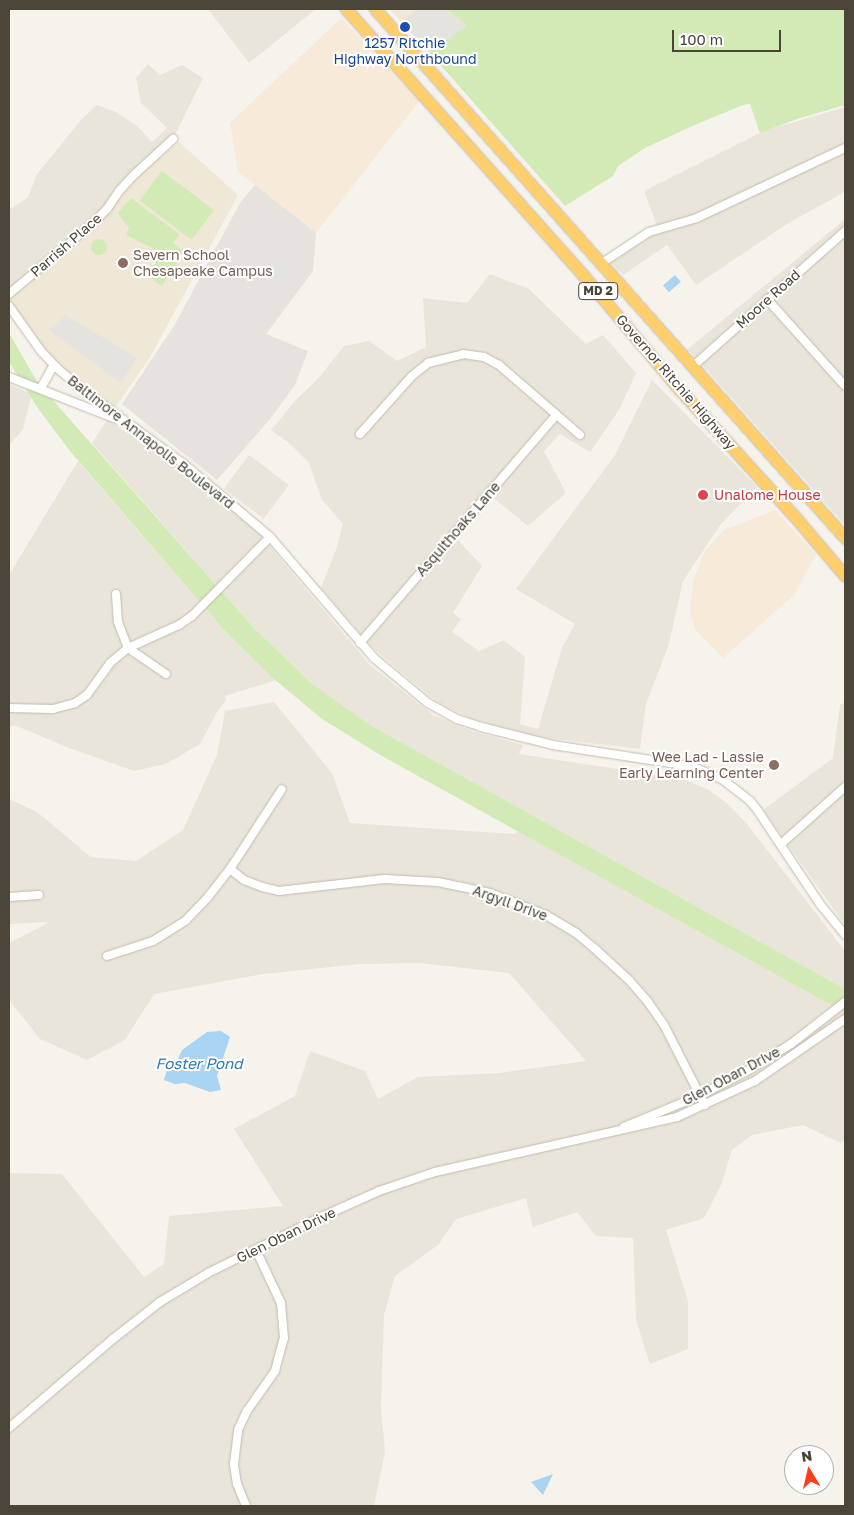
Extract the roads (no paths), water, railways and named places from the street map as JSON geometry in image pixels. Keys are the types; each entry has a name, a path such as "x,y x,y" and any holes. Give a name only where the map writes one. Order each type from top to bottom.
{"highway":[{"name":"Governor Ritchie Highway","path":"346,9 617,313 679,389 795,517 845,576"},
{"name":"Governor Ritchie Highway","path":"375,9 845,538"},
{"path":"617,313 632,300"}],"street":[{"name":"Parrish Place","path":"9,294 108,209 118,191 174,139"},
{"path":"602,263 650,232 698,218 845,148"},
{"name":"Moore Road","path":"692,367 845,231"},
{"path":"767,299 845,386"},
{"name":"Baltimore Annapolis Boulevard","path":"9,306 26,333 54,365 190,469 270,537 360,642 391,673 428,703 457,718 481,727 553,745 691,766 722,779 750,801 820,904 845,935"},
{"path":"360,434 412,376 428,363 463,354 484,357 499,365 580,435"},
{"path":"41,388 54,365"},
{"path":"9,377 130,424"},
{"name":"Asquithoaks Lane","path":"360,642 556,415"},
{"path":"9,708 52,709 74,703 87,694 110,663 128,648 179,626 192,616 270,537"},
{"path":"116,594 116,614 128,648 166,674"},
{"path":"781,844 845,787"},
{"path":"107,956 154,940 186,920 208,897 230,869 282,789"},
{"name":"Argyll Drive","path":"230,869 244,880 279,891 384,879 438,882 490,893 546,914 576,933 605,958 648,1002 664,1025 705,1105"},
{"path":"9,897 39,895"},
{"name":"Glen Oban Drive","path":"608,1133 701,1095 749,1070 791,1044 845,1002"},
{"name":"Glen Oban Drive","path":"9,1428 113,1339 160,1302 208,1273 355,1202 435,1172 677,1117 756,1080 845,1019"},
{"path":"791,1044 796,1054"},
{"path":"749,1070 756,1080"},
{"path":"246,1506 237,1484 234,1464 238,1430 247,1411 275,1371 284,1338 281,1303 256,1250"}],"water":[{"path":"675,275 681,282 669,292 663,285"},
{"name":"Foster Pond","path":"221,1031 230,1037 217,1076 221,1090 210,1092 185,1083 175,1084 164,1080 168,1066 177,1061 182,1050 207,1032"},
{"path":"553,1474 543,1495 531,1482"}],"place":[{"name":"1257 Ritchie Highway Northbound","path":"405,27"},
{"name":"Severn School Chesapeake Campus","path":"123,263"},
{"name":"Unalome House","path":"703,495"},
{"name":"Wee Lad - Lassie Early Learning Center","path":"774,765"}]}
